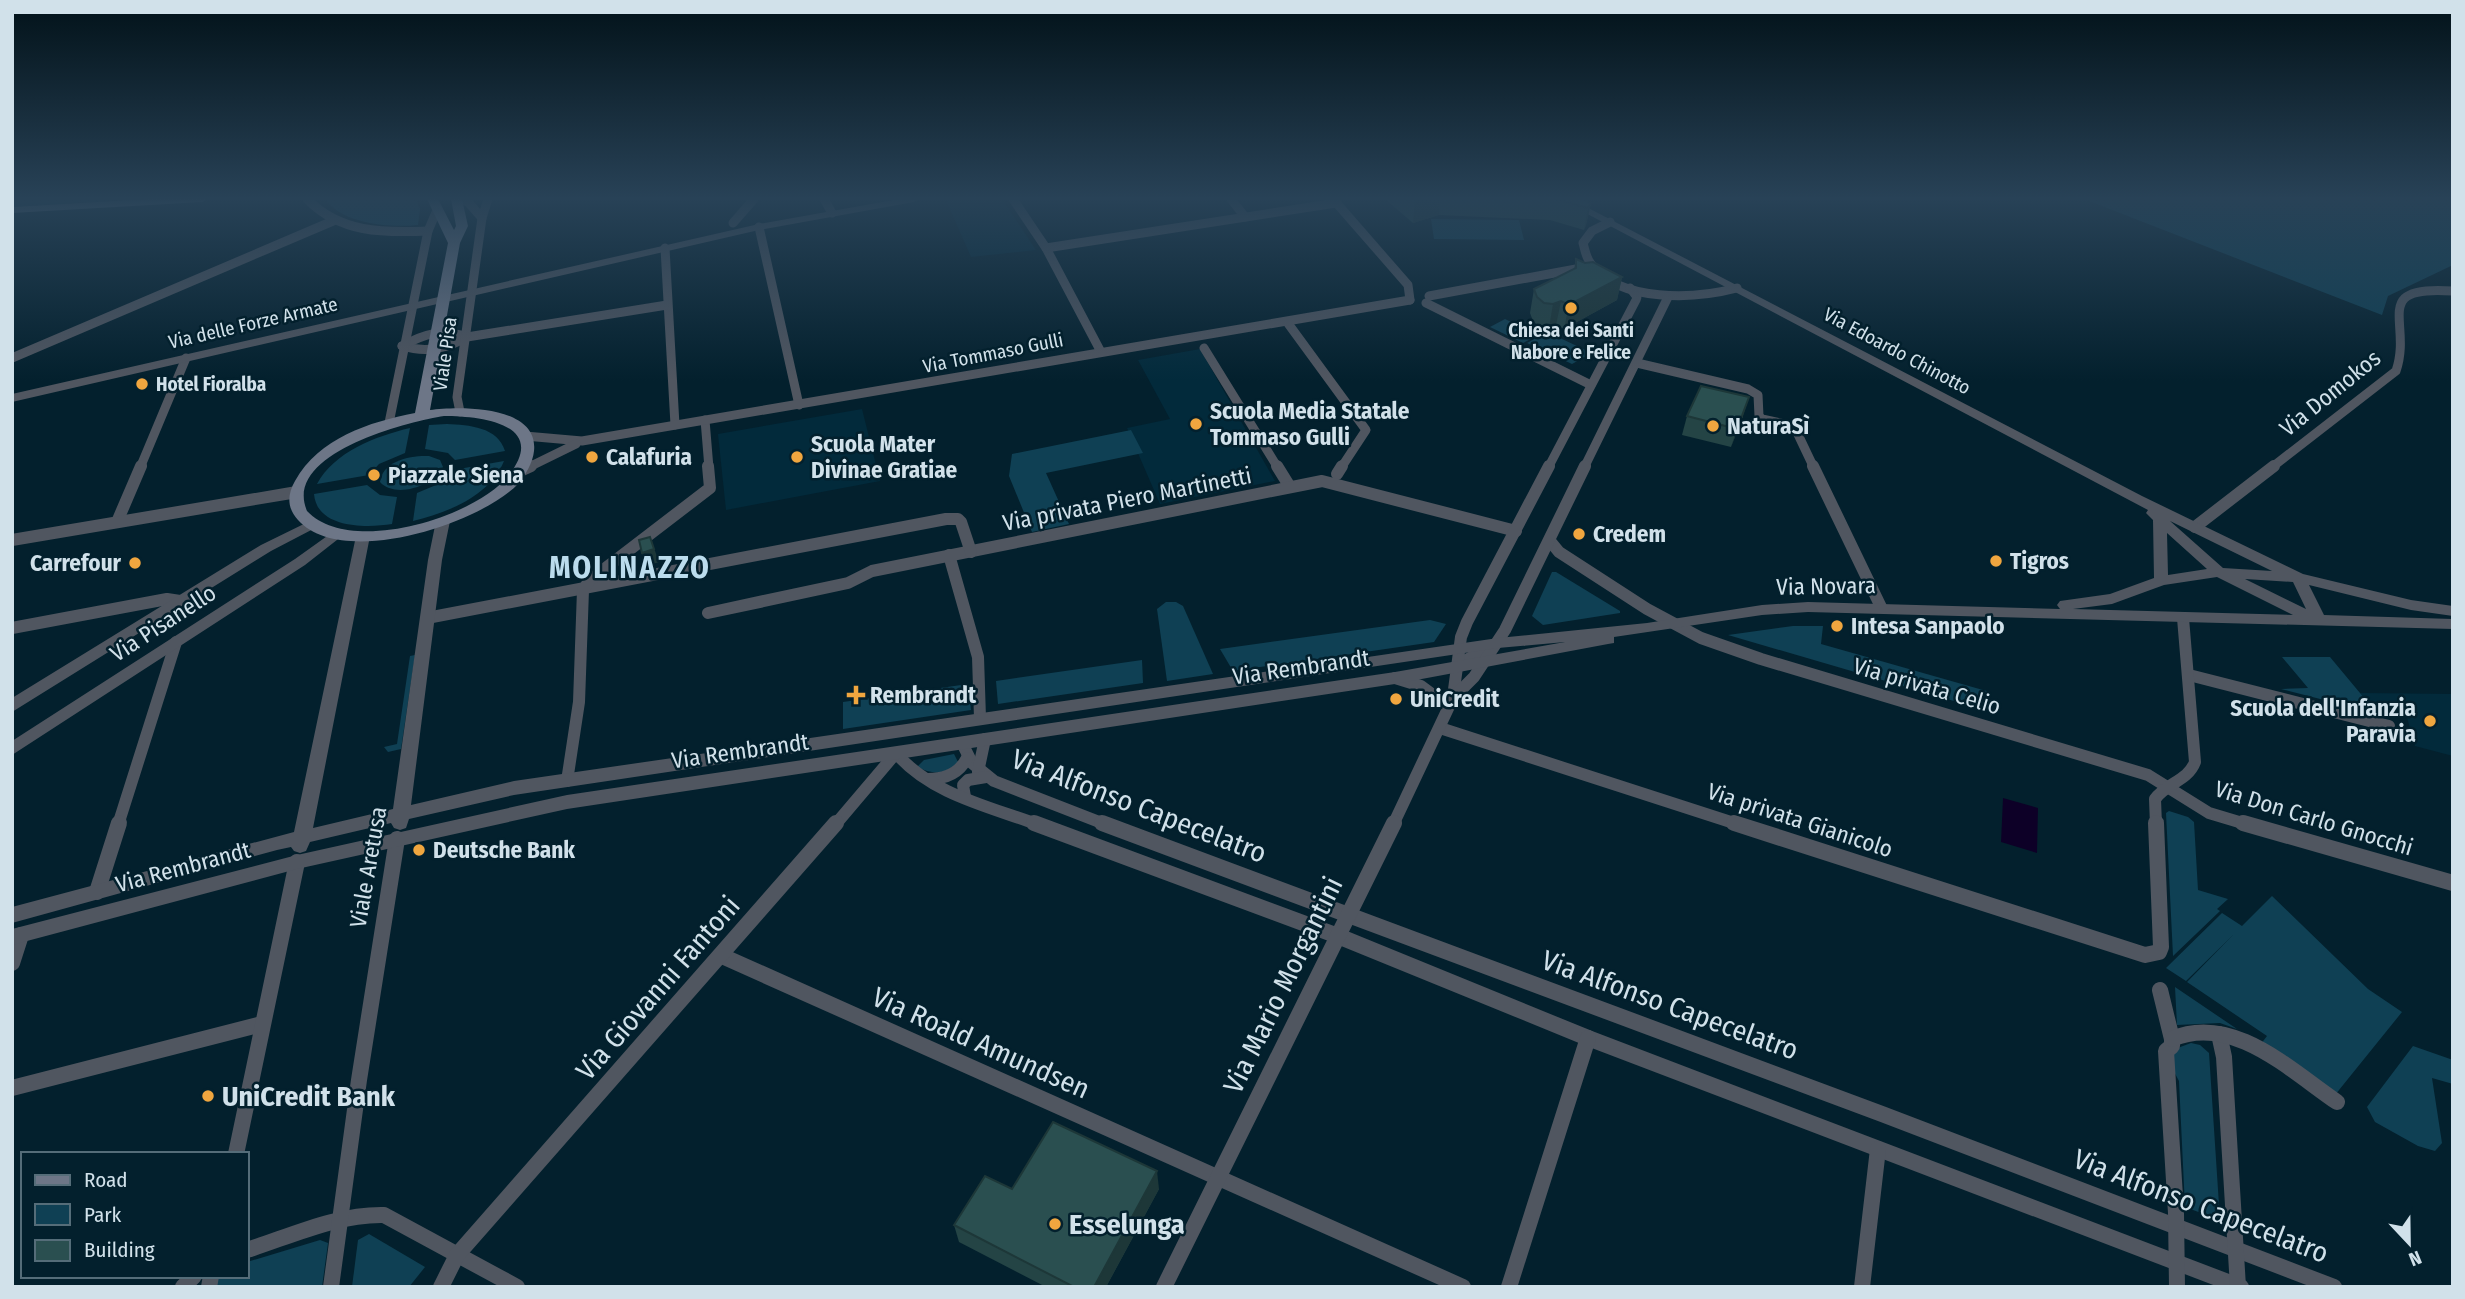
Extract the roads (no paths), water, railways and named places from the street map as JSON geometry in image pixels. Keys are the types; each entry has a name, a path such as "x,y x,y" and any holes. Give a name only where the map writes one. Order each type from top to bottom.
{"main road":[{"name":"Viale Pisa","path":"422,414 450,260"},
{"path":"460,412 500,418 516,425 525,436 528,451 520,471 506,486 485,501 443,521 401,532 363,536 337,533 312,524 298,508 297,492 305,474 321,458 351,438 388,423 422,414 460,412"}],"street":[{"path":"12,358 249,260"},
{"path":"12,366 253,260"},
{"name":"Viale Pisa","path":"388,423 402,346 422,260"},
{"name":"Viale Pisa","path":"460,412 457,397 477,260"},
{"name":"Via delle Forze Armate","path":"12,398 614,260"},
{"path":"665,260 675,425"},
{"path":"766,260 799,405"},
{"path":"1052,260 1101,352"},
{"path":"1386,260 1408,285 1410,297 1427,299 1576,269 1604,276 1630,288 1668,297 1707,296 1737,288"},
{"path":"1576,269 1588,260 1604,276"},
{"name":"Via Edoardo Chinotto","path":"1682,260 2137,499"},
{"name":"Via Mario Morgantini","path":"1451,702 1474,677 1473,655 1461,638 1467,622 1636,300 1637,297 1630,288"},
{"name":"Via Domokos","path":"2195,527 2396,371 2400,363 2398,312 2405,299 2426,289 2453,291"},
{"name":"Via Tommaso Gulli","path":"525,436 582,441 1287,322 1410,297"},
{"name":"Via Mario Morgantini","path":"1164,1287 1440,728 1451,702 1457,666 1498,643 1668,297"},
{"path":"1427,299 1591,385"},
{"path":"402,346 414,351 433,350 455,344 467,337 667,305"},
{"path":"1287,322 1366,430 1337,474"},
{"path":"402,346 416,338 437,332 455,332 467,337"},
{"name":"Via privata Piero Martinetti","path":"1205,348 1290,487"},
{"path":"117,522 186,358"},
{"path":"1637,363 1748,388 1758,395 1759,416 1762,419 1794,426 1881,607"},
{"path":"567,781 579,702 583,590 590,580 710,488 705,420"},
{"name":"Via Tommaso Gulli","path":"520,471 582,441"},
{"name":"Via privata Piero Martinetti","path":"708,613 848,583 872,571 1315,482 1329,482 1516,531"},
{"path":"12,540 297,492"},
{"path":"2137,499 2219,572 2319,622"},
{"path":"2137,499 2298,578 2412,605 2453,611"},
{"path":"427,618 953,518 961,522 971,552"},
{"path":"2160,518 2161,581"},
{"name":"Viale Aretusa","path":"331,1287 364,1044 402,815 427,618 443,521"},
{"name":"Via Pisanello","path":"12,706 266,548 312,524"},
{"name":"Via Pisanello","path":"12,748 300,562 337,533"},
{"path":"236,1152 363,536"},
{"name":"Via privata Celio","path":"1550,541 1559,552 1701,638 1761,659 2148,775 2167,787"},
{"path":"949,555 978,657 980,718"},
{"name":"Via Novara","path":"1980,610 2085,604 2127,595 2161,581 2219,572 2298,578"},
{"path":"2298,578 2319,622"},
{"path":"12,628 167,600 180,601"},
{"name":"Via Novara","path":"1647,628 1796,607 1881,607 2453,624"},
{"path":"2167,787 2194,768 2183,618"},
{"path":"1473,655 1584,645 1647,628"},
{"path":"1473,655 1498,643 1647,628"},
{"path":"97,892 176,642"},
{"name":"Via Rembrandt","path":"17,936 297,862 567,802 895,753 965,750 985,739 1395,678 1457,666 1473,655"},
{"name":"Via Rembrandt","path":"12,915 301,837 514,788 980,718 1473,655"},
{"path":"2189,675 2389,726"},
{"path":"1395,678 1420,686 1451,702"},
{"name":"Via privata Gianicolo","path":"1440,728 2145,955 2160,952 2161,947 2155,799 2167,787"},
{"name":"Via Alfonso Capecelatro","path":"982,774 985,739"},
{"path":"921,778 948,777 958,772 965,750"},
{"name":"Via Alfonso Capecelatro","path":"965,750 982,774 2334,1287"},
{"name":"Via Alfonso Capecelatro","path":"895,753 908,770 965,797 1338,936 1588,1038 2239,1286"},
{"name":"Via Giovanni Fantoni","path":"441,1287 457,1255 722,956 895,753"},
{"name":"Via Alfonso Capecelatro","path":"965,797 963,785 982,774"},
{"name":"Via Don Carlo Gnocchi","path":"2167,787 2209,813 2453,883"},
{"path":"12,962 17,936"},
{"name":"Via Roald Amundsen","path":"722,956 1462,1287"},
{"path":"2160,990 2172,1039 2172,1046 2165,1051 2177,1287"},
{"path":"12,1088 262,1024"},
{"path":"2172,1039 2183,1033 2231,1034 2245,1040 2337,1102"},
{"path":"2219,1034 2224,1057 2239,1286"},
{"path":"1509,1287 1588,1038"},
{"path":"1862,1287 1878,1149"},
{"path":"248,1250 340,1221 372,1214 384,1215 517,1287"}],"place":[{"name":"Chiesa dei Santi Nabore e Felice","path":"1571,308"},
{"name":"Hotel Fioralba","path":"142,384"},
{"name":"Scuola Media Statale Tommaso Gulli","path":"1196,424"},
{"name":"NaturaSì","path":"1713,426"},
{"name":"Calafuria","path":"592,457"},
{"name":"Scuola Mater Divinae Gratiae","path":"797,457"},
{"name":"Piazzale Siena","path":"374,475"},
{"name":"Credem","path":"1579,534"},
{"name":"Tigros","path":"1996,561"},
{"name":"Carrefour","path":"135,563"},
{"name":"Intesa Sanpaolo","path":"1837,626"},
{"name":"Rembrandt","path":"856,695"},
{"name":"UniCredit","path":"1396,699"},
{"name":"Scuola dell'Infanzia Paravia","path":"2430,721"},
{"name":"Deutsche Bank","path":"419,850"},
{"name":"UniCredit Bank","path":"208,1096"},
{"name":"Esselunga","path":"1055,1224"}],"district":[{"name":"MOLINAZZO","path":"630,568"}]}
